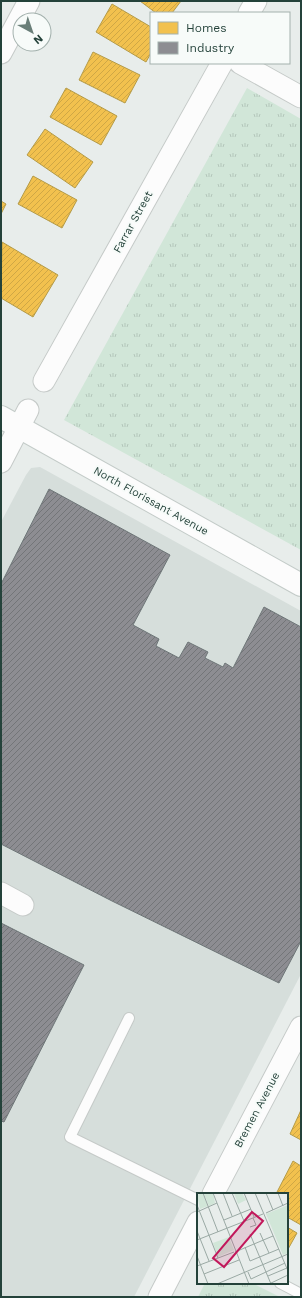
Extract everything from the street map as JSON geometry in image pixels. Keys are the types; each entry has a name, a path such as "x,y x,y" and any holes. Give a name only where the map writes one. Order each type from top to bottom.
{"main road":[{"name":"North Florissant Avenue","path":"16,418 301,585"}],"street":[{"path":"1,53 29,1"},
{"path":"250,12 256,1"},
{"name":"Farrar Street","path":"44,381 221,64"},
{"path":"242,64 301,98"},
{"path":"1,462 16,418"},
{"path":"1,893 23,905"},
{"name":"Bremen Avenue","path":"214,1193 300,1032"},
{"path":"159,1297 195,1234"}],"lane":[{"path":"130,1018 70,1136 197,1200"},
{"path":"282,1284 301,1294"}],"shaded area":[{"path":"40,467 301,611 301,974 134,1297 1,1297 1,522 26,475 31,468"}],"green space":[{"path":"247,88 301,119 301,550 64,420"},
{"path":"204,1284 254,1284 278,1296 277,1297 198,1297"}],"building: Homes":[{"path":"140,1 181,1 173,12 155,12"},
{"path":"112,4 150,26 150,55 146,62 96,32"},
{"path":"93,52 140,75 125,103 79,80"},
{"path":"66,88 117,116 101,145 50,117"},
{"path":"45,129 93,162 75,188 27,155"},
{"path":"33,176 77,200 62,228 18,204"},
{"path":"1,201 6,204 1,214"},
{"path":"2,242 58,275 33,317 1,298"},
{"path":"301,1110 301,1140 290,1134"},
{"path":"293,1161 301,1166 301,1225 288,1218 288,1193 277,1193"},
{"path":"288,1228 297,1233 288,1249"}],"building: Industry":[{"path":"49,489 170,555 133,625 159,639 156,646 179,658 188,642 208,652 205,658 223,667 225,663 233,668 264,607 301,627 301,941 279,983 112,901 1,844 1,584"},
{"path":"1,923 84,965 4,1122 1,1121"}]}
